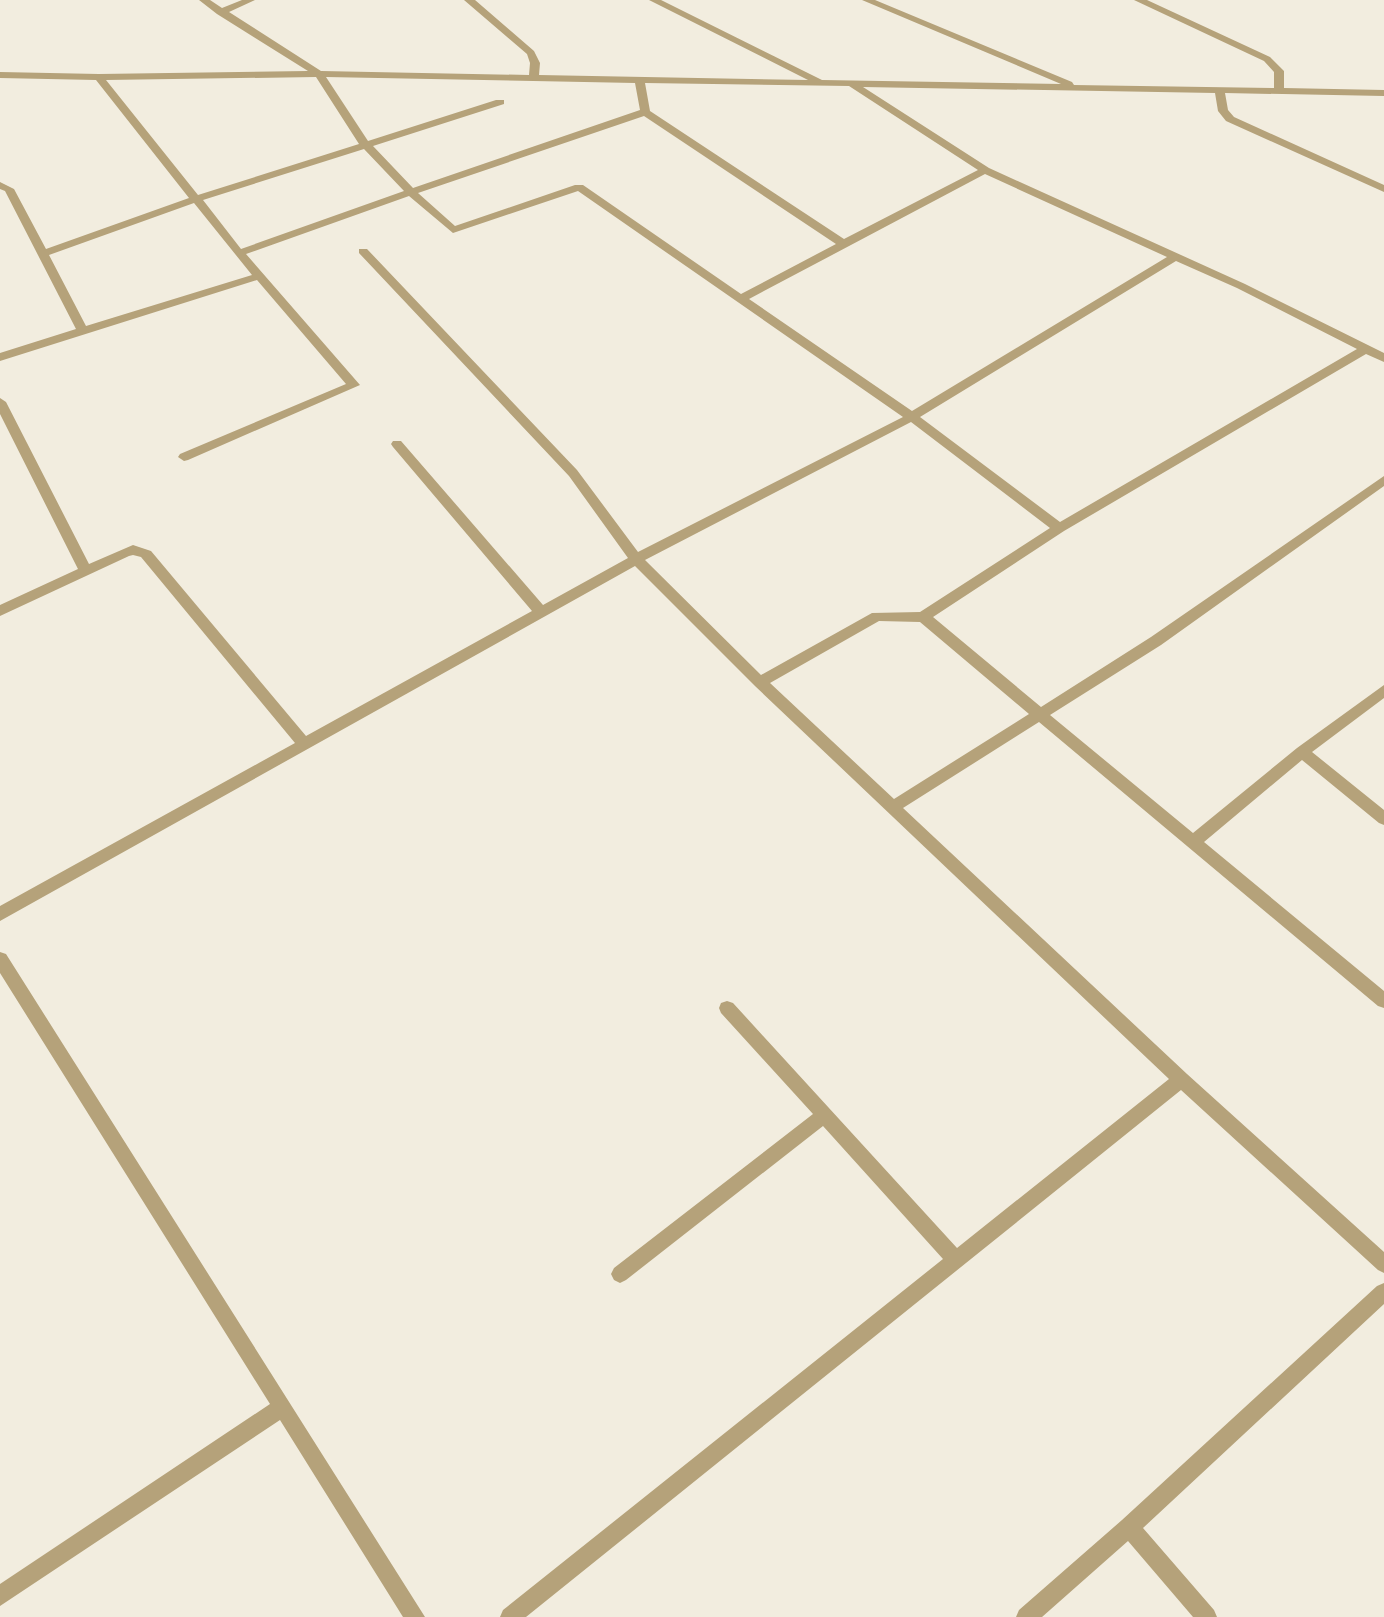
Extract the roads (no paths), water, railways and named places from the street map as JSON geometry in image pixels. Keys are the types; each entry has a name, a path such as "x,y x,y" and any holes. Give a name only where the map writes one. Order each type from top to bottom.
{"street":[{"path":"204,0 319,74 364,143 411,192 453,230 579,187 912,417 1059,528"},
{"path":"220,12 250,0"},
{"path":"469,0 531,53 535,63 534,78"},
{"path":"654,0 822,83"},
{"path":"867,0 1077,88"},
{"path":"1139,0 1157,3 1267,59 1280,70 1279,91"},
{"path":"0,75 99,77 319,74 1384,93"},
{"path":"99,77 239,253 354,385 184,457"},
{"path":"640,80 645,112 844,244"},
{"path":"851,84 986,170 1176,256 1384,358"},
{"path":"1220,90 1223,111 1230,118 1384,189"},
{"path":"41,254 195,199 364,143 500,102"},
{"path":"239,253 645,112"},
{"path":"740,299 986,170"},
{"path":"0,186 9,189 83,331"},
{"path":"363,251 573,473 636,559 760,682 1181,1079 1384,1264"},
{"path":"0,914 636,559 912,417 1176,256"},
{"path":"0,357 259,276"},
{"path":"760,682 877,616 924,617 1059,528 1365,349"},
{"path":"0,402 86,571"},
{"path":"397,444 541,612"},
{"path":"893,807 1156,641 1384,480"},
{"path":"0,611 133,550 146,554 304,744"},
{"path":"924,617 1384,1001"},
{"path":"1195,841 1302,752 1384,690"},
{"path":"1302,752 1384,819"},
{"path":"0,959 415,1617"},
{"path":"727,1008 956,1260"},
{"path":"510,1617 1181,1079"},
{"path":"620,1274 825,1115"},
{"path":"1026,1617 1129,1527 1384,1293"},
{"path":"0,1596 282,1407"},
{"path":"1129,1527 1207,1617"}]}
